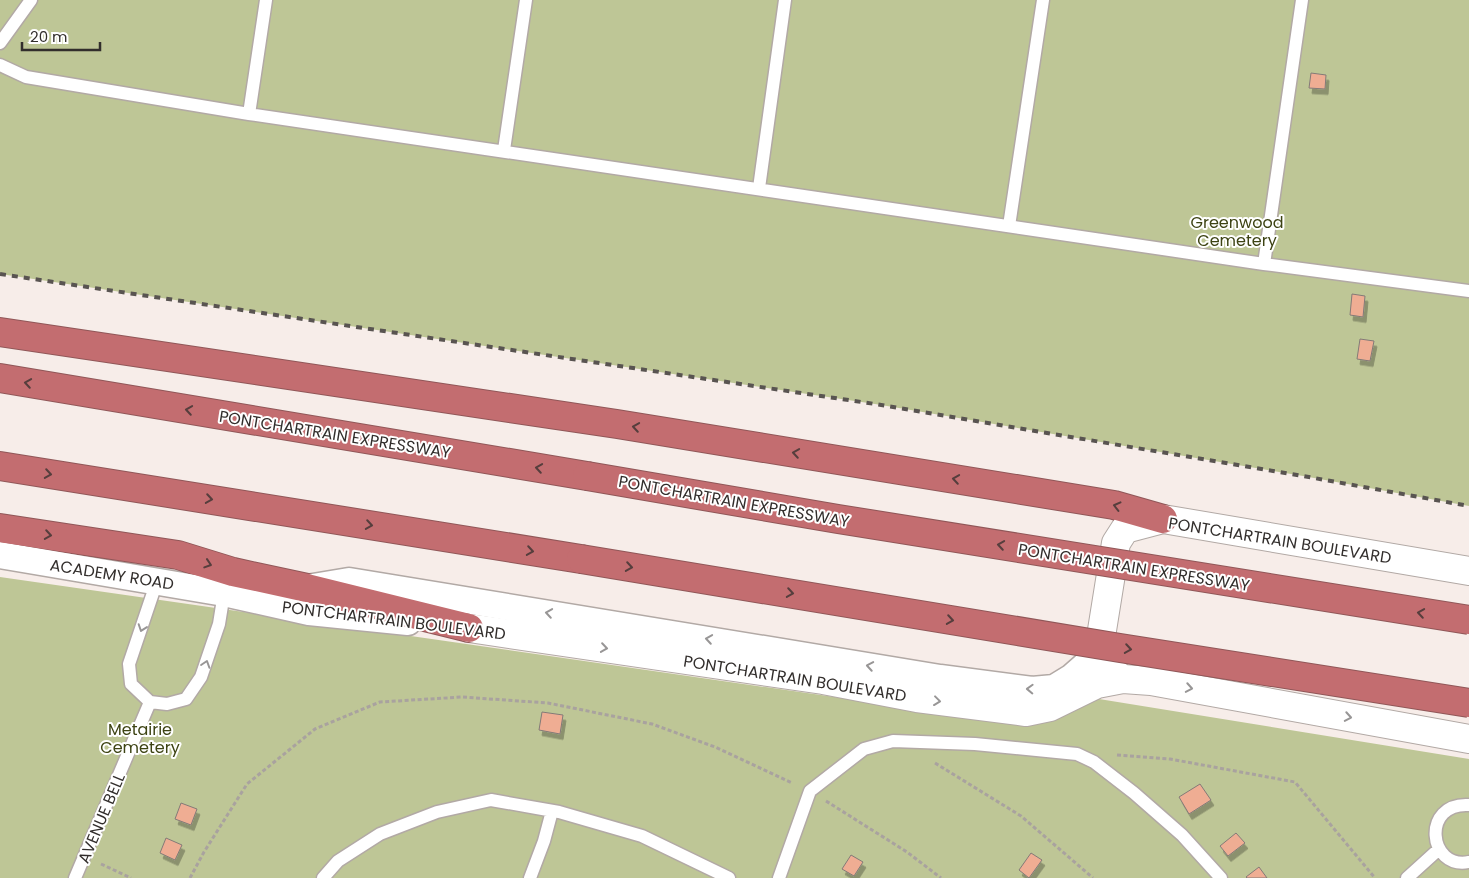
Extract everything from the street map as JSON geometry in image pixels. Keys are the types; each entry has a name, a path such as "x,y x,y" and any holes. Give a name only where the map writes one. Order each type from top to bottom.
{"highway":[{"path":"0,332 636,427 1114,505 1164,519"},
{"name":"PONTCHARTRAIN EXPRESSWAY","path":"0,378 848,521 1469,620"},
{"path":"0,466 1469,703"},
{"path":"0,528 178,555 233,572 307,588 469,628"}],"street":[{"name":"PONTCHARTRAIN BOULEVARD","path":"224,592 307,588 350,580 940,678 1032,690 1054,688 1072,677 1088,663 1098,649 1116,543 1125,529 1164,519 1469,571"},
{"name":"ACADEMY ROAD","path":"0,555 224,592"},
{"name":"PONTCHARTRAIN BOULEVARD","path":"224,592 309,612 469,628 823,680 917,698 1026,712 1050,707 1097,684 1123,679 1150,681 1469,739"},
{"path":"1098,649 1104,662 1114,674 1123,679"}],"lane":[{"path":"0,43 31,0"},
{"path":"250,114 266,0"},
{"path":"504,150 526,0"},
{"path":"758,188 785,0"},
{"path":"1009,226 1043,0"},
{"path":"1264,264 1302,0"},
{"path":"0,65 26,76 250,114 504,150 1264,264 1469,292"},
{"path":"157,581 129,664 131,684 150,702 167,704 186,699 202,677 220,624 224,592"},
{"name":"AVENUE BELL","path":"75,878 150,702"},
{"path":"779,878 810,791 864,749 893,741 976,744 1077,754 1094,762 1134,793 1182,835 1221,878"},
{"path":"323,878 338,861 380,834 437,812 491,800 552,811 642,836 730,878"},
{"path":"1469,805 1460,804 1443,813 1435,831 1439,850 1446,857 1454,861 1469,862"},
{"path":"530,878 544,841 552,811"},
{"path":"1406,878 1439,850"}],"path":[{"path":"190,878 204,852 247,784 316,729 380,702 462,697 548,703 643,722 715,747 810,791 907,852 941,878"},
{"path":"901,741 1021,816 1093,878"},
{"path":"1117,755 1170,759 1295,782 1375,878"},
{"path":"84,857 131,878"}],"green space":[{"name":"Greenwood Cemetery","path":"0,0 1469,0 1469,506 875,404 0,274"},
{"name":"Metairie Cemetery","path":"0,577 1029,725 1099,699 1469,759 1469,878 0,878"}],"building":[{"path":"1311,73 1326,75 1325,89 1309,88"},
{"path":"1352,294 1365,296 1363,317 1350,315"},
{"path":"1360,339 1374,341 1370,361 1357,359"},
{"path":"542,712 563,715 560,734 539,730"},
{"path":"1200,784 1211,800 1189,814 1179,797"},
{"path":"181,803 197,809 191,825 175,819"},
{"path":"1236,833 1245,843 1228,856 1220,846"},
{"path":"166,838 182,845 175,860 160,853"},
{"path":"1031,853 1042,860 1029,878 1019,870"},
{"path":"851,855 863,862 854,876 842,869"},
{"path":"1259,867 1267,878 1246,877"}],"railway":[{"path":"0,274 875,404 1469,506"}]}
